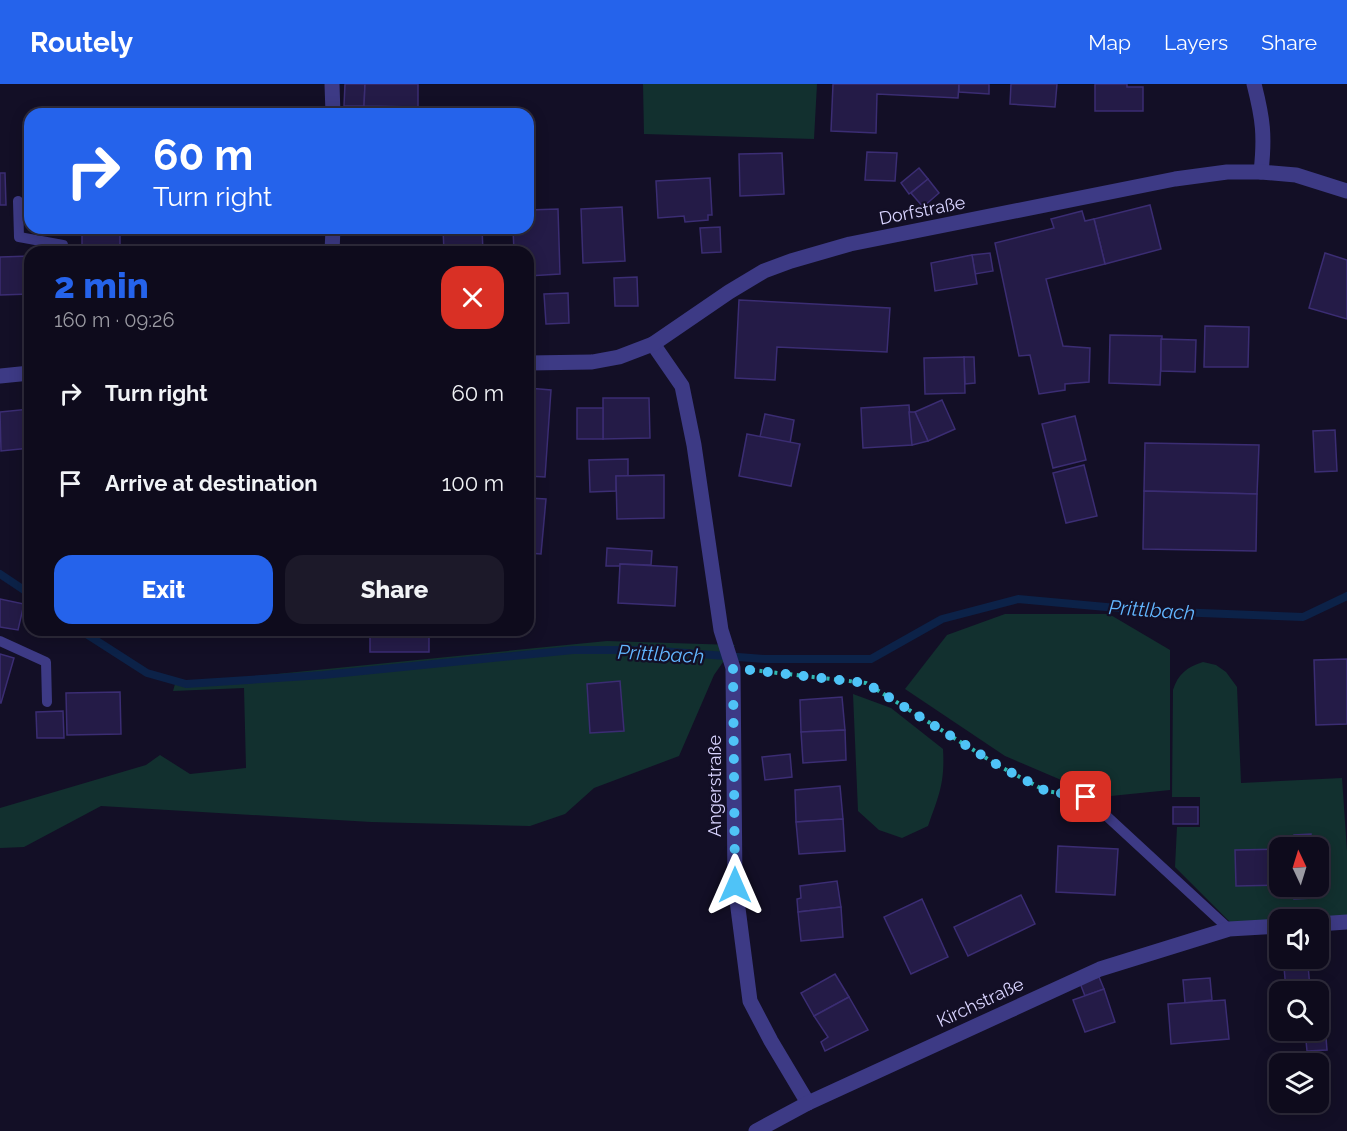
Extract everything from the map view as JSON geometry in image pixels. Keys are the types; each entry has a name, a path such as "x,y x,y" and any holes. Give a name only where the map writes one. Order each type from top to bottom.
{"street":[{"path":"332,84 333,108"},
{"path":"1254,84 1263,121 1261,172"},
{"name":"Dorfstraße","path":"534,363 592,362 619,357 653,344 729,292 765,271 850,244 1175,178 1227,172 1296,175 1347,191"},
{"name":"Angerstraße","path":"653,344 681,386 694,445 724,641 733,668 735,885 750,1001 808,1103"},
{"path":"0,376 24,374"},
{"path":"1329,923 1347,922"},
{"name":"Kirchstraße","path":"756,1131 808,1103 1100,969 1229,929 1269,927"}],"lane":[{"path":"18,201 20,237 63,246"},
{"path":"0,641 46,662 47,702"},
{"path":"1086,797 1229,929"}],"path":[{"path":"733,668 866,683 999,766 1046,791 1086,797"}],"green space":[{"path":"643,84 817,84 814,139 644,134"},
{"path":"1005,614 1109,614 1170,650 1170,790 1101,797 1005,756 905,689 947,635"},
{"path":"607,641 735,645 714,675 679,756 594,788 565,814 530,826 371,822 101,806 24,847 0,848 0,808 146,765 160,755 190,774 246,768 244,688 173,691 175,684"},
{"path":"1203,662 1216,665 1226,672 1237,687 1241,783 1342,778 1347,851 1347,918 1329,919 1329,909 1269,909 1269,921 1233,925 1175,867 1177,827 1200,827 1200,797 1172,797 1173,690 1180,675"},
{"path":"853,694 891,708 943,749 942,780 928,826 902,838 879,830 858,811"}],"building":[{"path":"345,84 365,84 364,106 344,106"},
{"path":"365,84 418,84 418,107 364,106"},
{"path":"833,84 959,84 958,98 877,94 876,133 831,131"},
{"path":"959,84 989,84 989,94 959,92"},
{"path":"1011,84 1057,84 1055,107 1010,104"},
{"path":"1095,84 1127,84 1127,87 1143,87 1143,111 1095,111"},
{"path":"867,152 897,153 895,181 865,180"},
{"path":"782,153 784,194 740,196 739,154"},
{"path":"919,168 928,179 909,194 901,183"},
{"path":"0,173 5,173 6,205 0,205"},
{"path":"710,178 712,215 708,215 708,220 685,222 684,216 658,218 656,181"},
{"path":"928,179 939,193 923,207 911,193"},
{"path":"1150,205 1161,249 1105,264 1094,219"},
{"path":"622,207 625,261 583,263 581,209"},
{"path":"558,209 560,274 534,276 534,246 514,246 513,234 534,234 534,210"},
{"path":"1082,211 1085,221 1094,219 1105,264 1046,279 1063,346 1090,348 1089,382 1065,384 1065,390 1039,394 1030,355 1019,356 995,243 1054,228 1051,219"},
{"path":"720,227 721,252 702,253 700,228"},
{"path":"82,234 120,234 120,246 82,246"},
{"path":"443,234 482,234 483,246 444,246"},
{"path":"990,253 993,271 975,274 972,255"},
{"path":"1325,253 1347,260 1347,319 1309,308"},
{"path":"972,255 977,284 935,291 931,263"},
{"path":"24,256 24,294 0,295 0,257"},
{"path":"637,277 638,306 615,306 614,278"},
{"path":"568,293 569,323 546,324 544,294"},
{"path":"739,300 890,308 887,352 777,347 775,380 735,378"},
{"path":"1205,326 1249,327 1248,367 1204,367"},
{"path":"1110,335 1162,336 1160,385 1109,383"},
{"path":"1161,339 1196,340 1195,372 1161,371"},
{"path":"964,357 974,357 975,383 965,384"},
{"path":"964,357 965,393 925,394 924,358"},
{"path":"534,389 551,390 545,477 534,476"},
{"path":"603,398 649,398 650,438 603,439"},
{"path":"942,400 955,429 928,441 915,412"},
{"path":"909,405 912,445 863,448 861,408"},
{"path":"577,408 603,408 603,439 577,439"},
{"path":"24,410 24,449 1,451 0,412"},
{"path":"909,412 915,412 928,441 912,445"},
{"path":"765,414 794,420 790,443 760,437"},
{"path":"1075,416 1086,460 1053,468 1042,424"},
{"path":"1335,430 1337,471 1315,472 1313,431"},
{"path":"747,434 800,444 791,486 739,476"},
{"path":"1145,443 1259,445 1257,494 1144,491"},
{"path":"628,459 628,476 616,476 616,491 590,492 589,460"},
{"path":"1084,465 1097,516 1066,523 1053,473"},
{"path":"664,475 664,518 617,519 616,476"},
{"path":"1144,491 1257,494 1256,551 1143,549"},
{"path":"534,498 546,499 541,554 534,553"},
{"path":"607,548 652,551 651,565 606,566"},
{"path":"620,564 677,567 675,606 618,603"},
{"path":"0,599 24,604 18,630 0,627"},
{"path":"370,636 429,636 429,652 370,652"},
{"path":"0,654 14,658 1,703 0,703"},
{"path":"1347,659 1347,724 1316,725 1314,660"},
{"path":"620,681 624,731 590,733 587,684"},
{"path":"120,692 121,734 67,735 66,693"},
{"path":"842,697 845,730 801,732 800,700"},
{"path":"63,711 64,738 37,738 36,712"},
{"path":"845,730 846,760 803,763 801,732"},
{"path":"790,754 792,777 765,780 762,757"},
{"path":"840,786 843,819 796,822 795,790"},
{"path":"1173,807 1198,807 1198,824 1173,824"},
{"path":"843,819 845,851 799,854 796,822"},
{"path":"1311,834 1311,837 1294,837 1294,835"},
{"path":"1058,846 1118,849 1115,895 1056,892"},
{"path":"1269,849 1269,885 1236,886 1235,850"},
{"path":"837,881 841,907 798,912 797,899 801,898 800,886"},
{"path":"1021,895 1035,924 968,956 954,927"},
{"path":"1294,897 1313,898 1294,899"},
{"path":"922,899 948,957 911,974 884,917"},
{"path":"841,907 843,937 801,941 798,912"},
{"path":"1284,969 1308,969 1309,981 1285,981"},
{"path":"835,974 849,997 814,1016 801,993"},
{"path":"1099,977 1104,989 1085,996 1080,983"},
{"path":"1210,978 1212,1000 1185,1003 1183,980"},
{"path":"1104,989 1115,1022 1085,1032 1073,1000"},
{"path":"849,997 868,1030 825,1051 821,1042 828,1037 814,1016"},
{"path":"1225,1000 1229,1039 1171,1044 1168,1004"},
{"path":"1306,1041 1326,1041 1327,1050 1307,1051"}],"waterway":[{"name":"Prittlbach","path":"0,574 24,590"},
{"name":"Prittlbach","path":"89,636 147,673 186,684 323,675 573,650 648,650 765,659 871,659 942,619 1018,599 1150,611 1303,617 1347,596"}],"route":[{"path":"735,885 733,668 866,683 999,766 1046,791 1086,797"}]}
